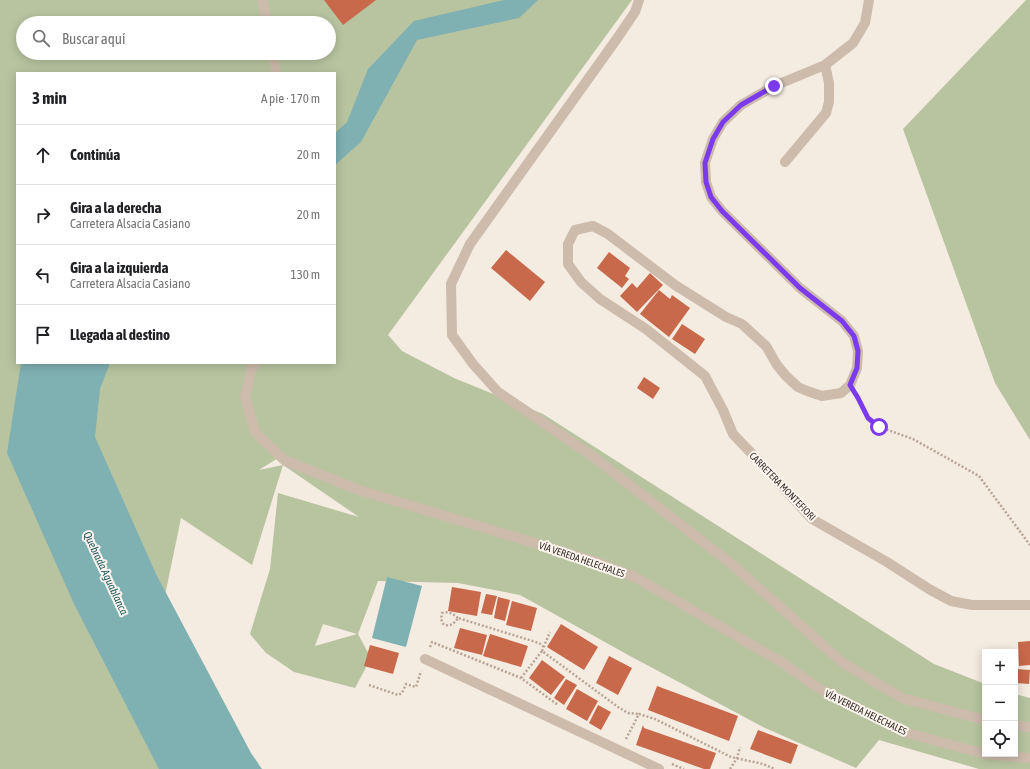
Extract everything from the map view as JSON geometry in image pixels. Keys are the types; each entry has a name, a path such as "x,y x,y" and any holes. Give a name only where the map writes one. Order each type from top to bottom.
{"street":[{"path":"262,0 265,16"},
{"path":"639,0 634,12 616,40 470,244 451,284 452,335 473,364 498,392 591,455 734,566 843,662 902,698 982,719"},
{"path":"850,385 857,368 858,351 854,336 842,321 800,288 722,211 711,197 706,182 705,163 713,139 723,122 741,105 774,86 825,65 853,44 865,23 869,0"},
{"path":"273,60 276,72"},
{"path":"785,162 826,113 829,102 830,83 825,65"},
{"name":"CARRETERA MONTEFIORI","path":"850,385 841,393 822,396 798,386 781,370 766,346 742,324 726,317 675,286 608,234 593,226 575,230 568,244 568,264 581,282 600,299 646,329 705,376 723,410 733,434 812,519 887,562 950,601 972,605 1030,605"},
{"name":"VÍA VEREDA HELECHALES","path":"255,364 251,370 245,397 256,432 284,460 359,490 594,561 637,578 782,663 818,688 898,729 904,732 982,753"},
{"path":"425,659 659,769"},
{"path":"1018,725 1030,727"},
{"name":"VÍA VEREDA HELECHALES","path":"1018,757 1030,758"}],"path":[{"path":"850,385 868,418 879,427 913,439 979,476 1030,545"},
{"path":"458,618 455,623 449,625 444,625 441,622 442,613 453,614 458,618 539,643 544,647"},
{"path":"522,678 542,651 550,632"},
{"path":"542,651 628,713 639,714 655,719 731,757 763,764 775,769"},
{"path":"623,744 639,714"},
{"path":"730,769 737,758 740,747"}],"green space":[{"path":"0,0 632,0 388,335 402,351 454,378 543,414 934,664 982,683 982,757 1018,757 1018,695 1030,698 1030,769 979,769 879,740 856,768 765,728 520,595 458,583 378,581 358,634 371,658 355,688 294,672 266,653 250,634 270,569 278,493 359,517 283,465 252,565 181,518 156,639 172,769 0,769","holes":["278,458 283,465 259,470","323,624 357,634 315,646"]},
{"path":"1026,0 1030,0 1030,440 995,383 903,129"}],"water":[{"path":"504,0 538,0 519,18 417,40 361,142 336,164 336,132 347,122 368,69 414,21"},
{"name":"Quebrada Aguablanca","path":"21,364 110,364 100,389 95,437 156,574 251,753 262,769 159,769 74,604 7,453"},
{"path":"387,577 422,586 406,647 372,638"}],"building":[{"path":"324,0 376,0 343,25"},
{"path":"506,250 545,282 530,301 491,268"},
{"path":"609,252 630,268 625,276 629,279 622,288 597,268"},
{"path":"650,273 663,285 637,312 620,296 632,283 637,288"},
{"path":"659,290 670,299 672,295 690,308 669,337 640,314"},
{"path":"682,324 705,339 695,354 672,339"},
{"path":"644,377 660,388 653,399 637,388"},
{"path":"452,587 481,592 477,616 448,611"},
{"path":"486,594 497,596 492,615 481,613"},
{"path":"498,597 510,600 505,621 494,618"},
{"path":"512,601 537,608 531,631 506,625"},
{"path":"561,624 598,647 584,670 547,647"},
{"path":"460,628 487,635 482,655 454,648"},
{"path":"490,634 528,646 521,667 483,656"},
{"path":"1030,641 1030,665 1019,666 1018,642"},
{"path":"370,645 399,653 393,674 364,666"},
{"path":"609,656 632,668 618,695 596,683"},
{"path":"542,660 565,677 551,695 529,678"},
{"path":"1018,669 1030,670 1029,684 1018,683"},
{"path":"566,679 577,685 564,705 554,698"},
{"path":"657,686 738,716 729,741 648,710"},
{"path":"577,689 598,701 587,721 566,709"},
{"path":"598,705 611,712 601,730 589,723"},
{"path":"643,725 644,728 716,753 710,769 704,769 636,745"},
{"path":"758,730 798,745 791,764 750,749"}],"route":[{"path":"774,86 741,105 723,122 713,139 705,163 706,182 711,197 722,211 800,288 842,321 854,336 858,351 857,368 850,385 868,418 879,427"}]}
